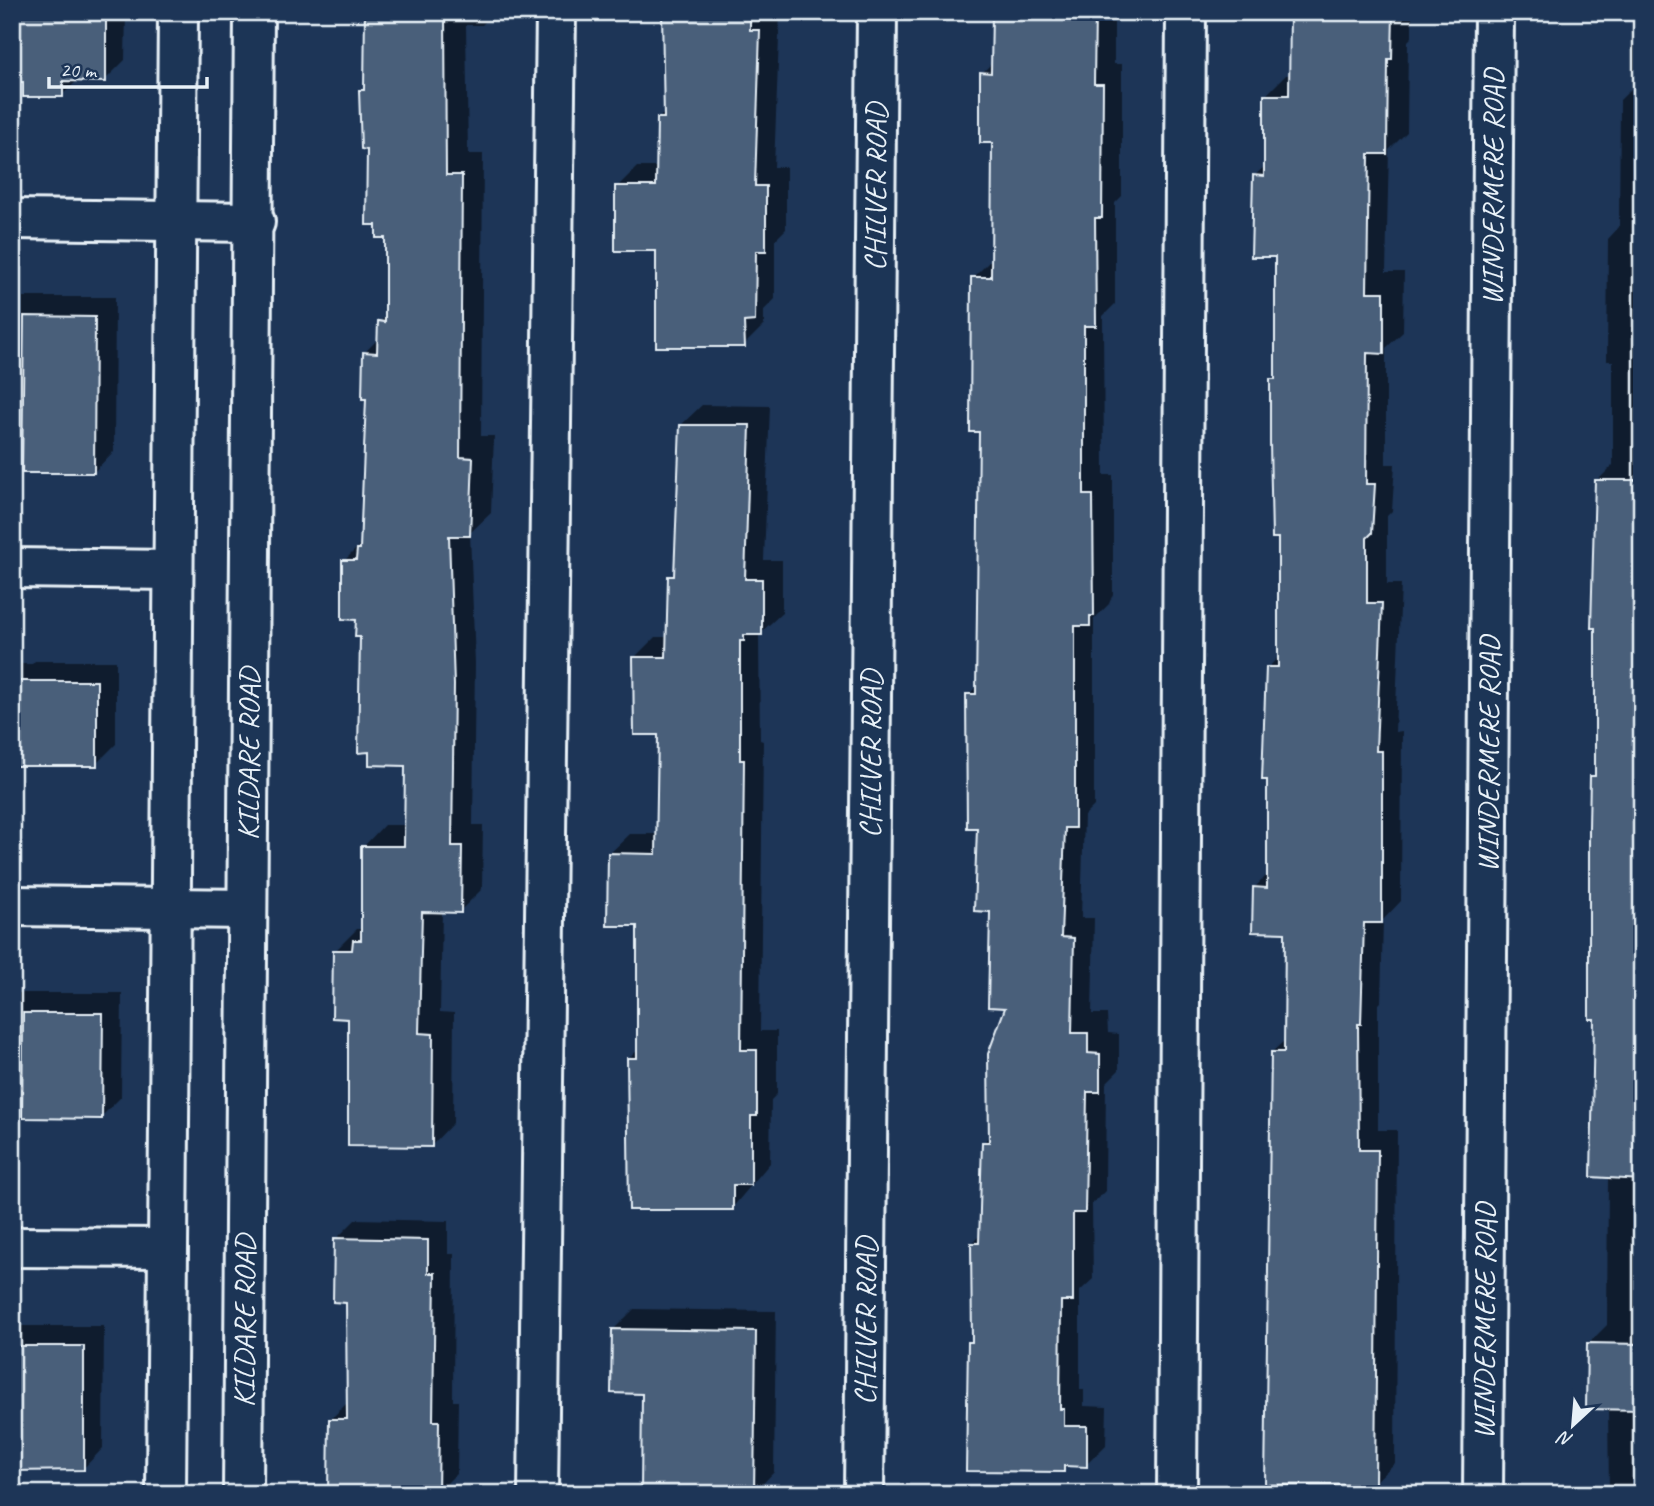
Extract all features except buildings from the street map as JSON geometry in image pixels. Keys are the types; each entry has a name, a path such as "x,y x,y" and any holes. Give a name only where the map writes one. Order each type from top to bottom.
{"street":[{"path":"166,1494 178,12"},
{"name":"KILDARE ROAD","path":"243,1494 255,222 254,12"},
{"path":"538,1494 556,12"},
{"name":"CHILVER ROAD","path":"864,1494 877,12"},
{"path":"1177,1494 1186,12"},
{"name":"WINDERMERE ROAD","path":"1483,1494 1494,12"},
{"path":"12,219 255,222"},
{"path":"12,568 173,570"},
{"path":"12,906 247,909"},
{"path":"12,1247 167,1248"}]}
